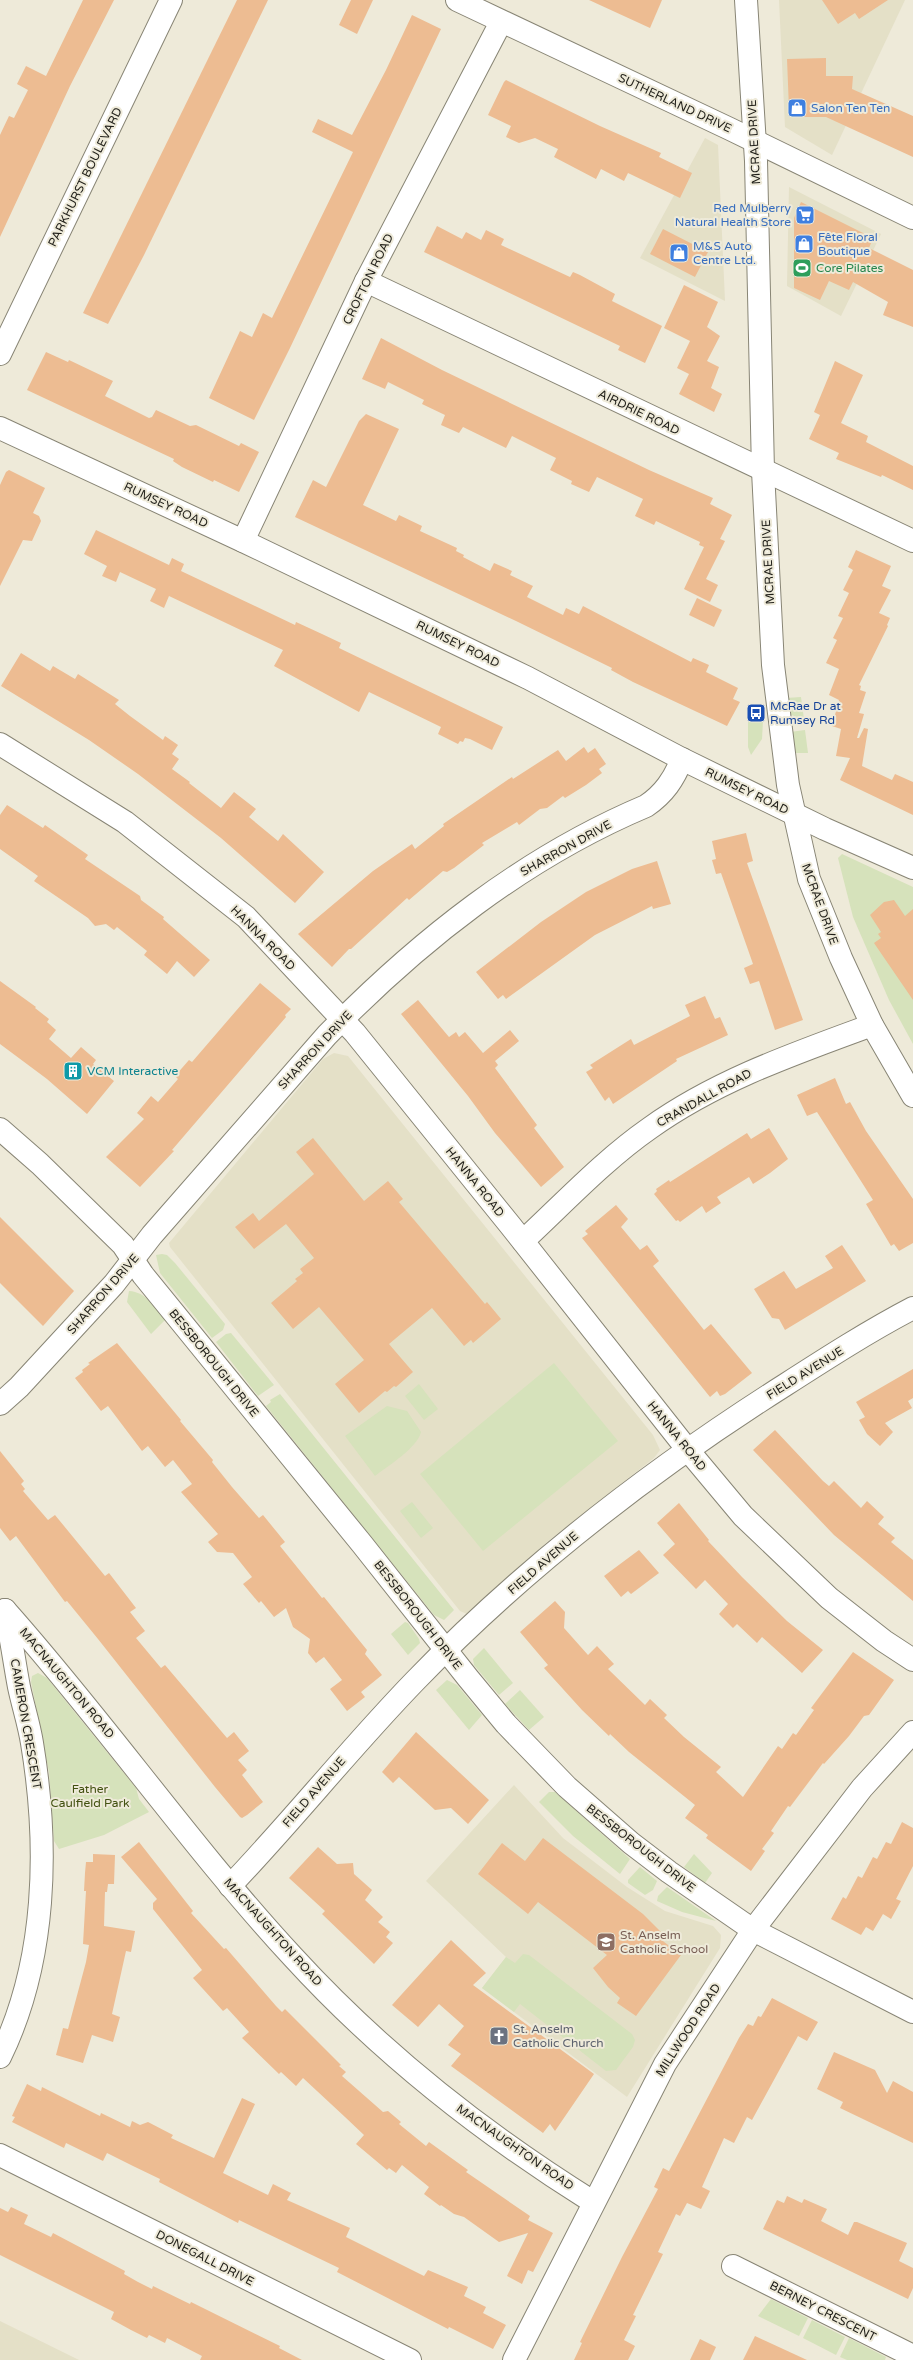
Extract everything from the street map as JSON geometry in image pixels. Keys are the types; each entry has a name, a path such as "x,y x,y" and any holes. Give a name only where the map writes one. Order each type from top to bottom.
{"street":[{"name":"PARKHURST BOULEVARD","path":"0,354 170,0"},
{"name":"SUTHERLAND DRIVE","path":"457,0 913,218"},
{"name":"MCRAE DRIVE","path":"746,0 754,141 763,471 773,665 792,812 809,879 841,958 872,1026 913,1096"},
{"name":"CROFTON ROAD","path":"243,541 366,281 501,22"},
{"name":"AIRDRIE ROAD","path":"366,281 913,541"},
{"name":"RUMSEY ROAD","path":"0,428 243,541 528,678 682,759 913,868"},
{"name":"HANNA ROAD","path":"0,744 125,822 246,917 342,1019 523,1241 687,1449 743,1516 829,1598 884,1641 913,1660"},
{"name":"SHARRON DRIVE","path":"0,1404 19,1387 114,1284 133,1259 298,1067 342,1019 428,940 489,893 565,846 646,806 657,799 673,780 682,759"},
{"name":"CRANDALL ROAD","path":"523,1241 620,1151 649,1128 678,1109 740,1077 789,1055 872,1026"},
{"name":"BESSBOROUGH DRIVE","path":"0,1129 40,1164 123,1245 143,1275 506,1724 566,1787 662,1867 753,1930 913,2012"},
{"name":"FIELD AVENUE","path":"230,1886 253,1863 325,1778 446,1650 553,1551 687,1449 881,1324 913,1308"},
{"name":"MACNAUGHTON ROAD","path":"2,1607 55,1666 230,1886 294,1959 364,2027 437,2091 531,2162 593,2202"},
{"name":"CAMERON CRESCENT","path":"0,2057 15,2022 25,1990 36,1937 42,1851 39,1796 32,1742 2,1607"},
{"name":"MILLWOOD ROAD","path":"514,2360 593,2202 665,2064 753,1930 862,1788 913,1732"},
{"name":"DONEGALL DRIVE","path":"0,2155 410,2360"},
{"name":"BERNEY CRESCENT","path":"734,2266 913,2356"}],"shaded area":[{"path":"779,0 905,0 832,155 785,127"},
{"path":"705,138 718,145 725,301 640,258"},
{"path":"789,187 881,234 841,316 787,286"},
{"path":"334,1053 348,1056 653,1435 660,1450 654,1458 547,1542 467,1614 460,1611 170,1247 169,1243 323,1059"},
{"name":"St. Anselm Catholic School","path":"514,1785 563,1838 627,1887 665,1911 713,1926 721,1935 720,1948 627,2097 482,1988 506,1957 426,1881"},
{"path":"0,2321 79,2360 0,2360"}],"green space":[{"path":"801,697 804,719 788,714 786,698"},
{"path":"763,721 762,739 751,755 748,747 748,722"},
{"path":"805,730 808,753 793,753 790,732"},
{"path":"842,854 913,887 913,1044 889,1000 853,917 838,858"},
{"path":"156,1255 167,1255 175,1263 225,1324 223,1330 212,1338 160,1273"},
{"path":"129,1291 145,1297 166,1319 151,1334 127,1302"},
{"path":"231,1333 274,1385 258,1396 216,1342 226,1334"},
{"path":"554,1363 618,1441 483,1551 420,1474"},
{"path":"419,1384 438,1409 424,1420 405,1396"},
{"path":"280,1394 454,1610 444,1620 434,1615 266,1406 271,1402 270,1400"},
{"path":"387,1406 407,1411 421,1432 419,1438 409,1450 375,1476 345,1436"},
{"path":"412,1502 433,1528 421,1538 400,1511"},
{"path":"405,1622 408,1623 419,1639 420,1643 408,1655 391,1634"},
{"path":"484,1648 513,1683 499,1695 474,1665 473,1659"},
{"name":"Father Caulfield Park","path":"38,1673 47,1678 136,1788 139,1799 149,1812 104,1835 59,1849 54,1841 49,1772 31,1682 32,1676"},
{"path":"447,1680 457,1685 482,1715 469,1730 436,1690"},
{"path":"520,1690 544,1717 529,1730 505,1704"},
{"path":"549,1792 555,1792 630,1859 620,1874 573,1836 539,1802"},
{"path":"694,1854 712,1873 705,1883 684,1867"},
{"path":"640,1867 657,1881 653,1890 645,1895 628,1883 628,1880"},
{"path":"667,1887 716,1921 682,1912 657,1901 658,1896"},
{"path":"523,1954 529,1955 632,2034 635,2040 633,2047 616,2070 606,2071 520,2004 514,2012 482,1988 506,1957 515,1963"},
{"path":"771,2299 808,2318 799,2336 758,2316"},
{"path":"812,2320 845,2337 836,2355 803,2338"},
{"path":"849,2338 886,2357 885,2360 847,2360 840,2357"}],"building":[{"path":"83,0 114,0 70,86 0,237 0,135 9,116 14,118 28,90 17,84 26,66 46,76"},
{"path":"237,0 268,0 144,255 108,324 83,313"},
{"path":"351,0 373,0 357,34 339,25"},
{"path":"589,0 662,0 650,28"},
{"path":"822,0 888,0 859,19 855,13 838,24"},
{"path":"412,15 441,29 290,348 254,420 209,398 240,331 252,337 263,313 272,318 353,152 312,132 318,119 352,135 386,70"},
{"path":"826,58 826,76 853,76 852,89 913,116 913,157 826,117 796,117 789,109 787,59"},
{"path":"506,80 600,126 661,153 659,157 692,173 680,198 628,173 624,181 601,169 596,179 554,157 558,149 535,138 519,143 506,137 511,126 488,115"},
{"path":"801,202 873,238 869,248 913,270 913,327 883,315 888,302 853,282 849,290 829,281 820,300 794,288 794,218"},
{"path":"437,226 462,239 466,232 481,240 486,230 504,239 501,245 570,277 573,272 580,275 615,294 612,301 662,326 645,363 618,350 620,346 424,252"},
{"name":"M&S Auto Centre Ltd.","path":"663,229 708,252 695,277 650,254"},
{"path":"684,285 718,302 707,327 720,336 707,361 719,367 711,388 722,394 714,412 679,394 689,374 677,368 690,341 664,328"},
{"path":"381,338 442,370 649,470 713,498 710,504 732,515 720,539 725,541 706,579 718,585 710,602 684,589 704,547 699,545 700,542 656,521 654,525 635,516 643,499 597,477 589,492 571,484 572,481 550,470 556,458 512,436 506,448 463,427 459,433 441,425 445,415 422,404 424,400 388,382 385,389 362,379"},
{"path":"46,352 68,362 69,360 113,381 105,396 149,418 152,417 156,410 190,426 196,425 239,446 241,443 259,452 239,492 214,480 213,482 182,467 173,461 174,459 27,390"},
{"path":"835,361 863,375 841,423 868,436 866,442 913,466 913,490 882,475 881,477 836,459 839,453 809,439 820,415 814,412"},
{"path":"366,414 399,429 363,505 396,521 399,515 422,526 420,531 457,548 456,551 464,555 463,557 490,571 494,563 512,571 510,575 533,586 527,597 563,615 566,608 579,614 583,606 691,662 693,658 709,665 706,672 738,688 733,699 740,702 727,726 633,682 611,670 612,668 516,621 295,517 313,480 326,487 359,421"},
{"path":"9,470 45,488 33,513 39,516 41,521 32,541 23,540 0,586 0,485 6,472"},
{"path":"96,530 169,565 172,558 184,564 181,571 295,625 296,622 341,643 339,648 503,727 492,750 465,738 463,742 460,741 458,744 438,734 441,727 369,692 359,712 274,666 283,650 169,596 164,608 150,601 156,589 120,572 116,582 102,576 107,566 84,554"},
{"path":"856,550 891,566 882,586 891,590 879,613 890,618 887,625 888,626 859,685 861,686 860,690 866,692 859,713 864,714 857,738 859,738 864,728 868,729 862,766 892,780 895,774 913,782 913,815 840,780 850,758 836,756 841,729 832,726 839,700 829,695 839,669 826,663 837,640 833,638 843,618 838,616 849,593 843,590 853,570 848,567"},
{"path":"697,598 722,610 714,627 689,615"},
{"path":"21,653 50,671 53,666 75,679 78,674 119,700 115,704 130,716 163,740 165,736 178,745 172,754 179,759 172,769 221,808 234,792 256,809 249,817 278,841 283,834 324,872 295,903 221,838 138,774 89,740 1,686"},
{"path":"584,747 588,753 595,748 606,764 599,769 602,773 565,798 563,796 547,808 540,809 519,825 517,822 482,843 484,845 454,868 447,872 443,871 409,900 407,898 351,949 349,949 332,967 298,934 373,871 412,844 415,849 444,826 443,824 512,777 513,779 558,750 566,761"},
{"path":"7,805 43,828 45,825 88,855 85,859 140,896 141,900 164,917 163,919 210,960 194,977 177,961 167,974 144,955 147,951 117,927 114,930 106,924 95,926 88,918 34,881 38,876 0,849 0,815"},
{"path":"746,833 753,861 747,863 803,1020 775,1030 759,981 750,984 744,968 753,964 721,873 716,874 712,860 716,859 712,841"},
{"path":"657,861 671,904 653,909 652,906 595,935 506,999 503,995 498,999 476,972 541,922 586,892 632,869"},
{"path":"894,900 905,916 913,909 913,1000 874,943 881,938 878,934 881,932 870,915 884,902"},
{"path":"0,981 36,1007 35,1008 49,1019 47,1022 56,1030 49,1039 71,1058 81,1047 96,1060 93,1064 114,1081 87,1114 47,1079 0,1044"},
{"path":"260,983 291,1009 285,1015 286,1017 172,1150 174,1151 140,1187 106,1157 144,1119 137,1113 151,1096 158,1102 178,1079 175,1076 189,1060 192,1062"},
{"path":"705,996 715,1019 720,1017 728,1035 676,1059 677,1061 613,1104 609,1097 605,1101 586,1072 593,1068 590,1065 631,1039 634,1045 690,1016 685,1005"},
{"path":"418,1000 449,1037 456,1032 459,1037 465,1032 483,1053 510,1030 519,1041 495,1061 498,1065 495,1068 537,1125 534,1128 564,1167 541,1187 495,1133 468,1096 401,1014"},
{"path":"835,1078 846,1104 850,1102 866,1131 913,1199 913,1243 899,1251 894,1244 891,1246 866,1204 873,1200 817,1112 807,1116 797,1095"},
{"path":"769,1128 788,1159 753,1184 749,1177 717,1197 721,1203 706,1213 702,1206 680,1222 678,1220 676,1221 654,1194 657,1191 656,1189 669,1180 670,1182 747,1133 751,1139"},
{"path":"313,1138 364,1201 388,1181 403,1199 399,1202 485,1304 487,1302 501,1319 473,1343 471,1340 464,1346 432,1308 389,1344 413,1372 396,1387 394,1386 387,1392 385,1391 359,1413 335,1384 364,1360 319,1307 293,1329 271,1303 297,1281 295,1279 303,1273 300,1269 314,1258 286,1224 254,1249 235,1227 253,1213 259,1221 314,1174 296,1152"},
{"path":"616,1205 628,1219 621,1227 640,1250 647,1245 659,1261 653,1266 704,1330 711,1324 752,1373 725,1394 720,1396 717,1391 710,1397 582,1238 588,1234 585,1231"},
{"path":"0,1217 74,1291 43,1326 0,1283"},
{"path":"842,1245 866,1281 785,1330 779,1319 772,1318 754,1289 784,1271 796,1289 833,1268 825,1256"},
{"path":"117,1343 213,1460 212,1462 232,1487 259,1518 263,1515 285,1542 280,1546 367,1650 365,1654 382,1675 361,1692 365,1697 347,1711 330,1689 342,1680 324,1657 316,1663 308,1653 310,1639 293,1627 286,1608 274,1617 261,1601 259,1603 243,1584 252,1577 233,1553 217,1552 208,1542 218,1534 181,1492 192,1484 173,1460 165,1467 148,1446 142,1451 108,1406 101,1411 75,1378 90,1364 88,1363"},
{"path":"913,1369 913,1398 908,1401 912,1408 885,1423 893,1432 880,1446 867,1434 859,1420 865,1417 856,1402"},
{"path":"775,1430 829,1486 834,1481 861,1508 867,1501 884,1517 878,1524 895,1538 891,1542 913,1560 913,1601 834,1535 753,1450"},
{"path":"0,1451 24,1481 21,1484 25,1489 23,1491 48,1520 55,1515 105,1576 109,1573 136,1608 130,1612 145,1631 136,1638 161,1668 165,1665 227,1738 234,1732 249,1751 238,1760 247,1770 242,1775 263,1802 247,1815 242,1818 240,1817 215,1787 98,1639 67,1601 65,1602 16,1536 10,1541 0,1528"},
{"path":"679,1503 709,1540 708,1541 742,1577 787,1621 823,1650 802,1673 762,1637 757,1643 737,1624 733,1628 719,1614 728,1604 705,1580 696,1589 663,1555 675,1544 657,1523"},
{"path":"639,1550 659,1573 631,1594 628,1591 621,1597 604,1576"},
{"path":"555,1601 565,1612 564,1628 588,1655 597,1646 614,1664 608,1669 645,1705 650,1699 667,1715 664,1718 684,1737 721,1767 716,1772 743,1797 778,1746 782,1749 793,1733 796,1735 814,1710 811,1708 853,1652 894,1680 869,1715 864,1716 849,1736 824,1764 823,1763 790,1807 788,1806 771,1831 774,1833 762,1849 765,1851 751,1871 706,1838 708,1835 685,1818 695,1805 629,1752 610,1734 609,1736 582,1710 544,1668 548,1665 520,1632"},
{"path":"416,1732 489,1800 468,1824 451,1808 435,1810 399,1777 393,1783 382,1772"},
{"path":"902,1822 913,1828 913,1866 896,1899 901,1901 891,1919 883,1914 873,1931 866,1927 861,1935 831,1919 843,1897 846,1899 858,1876 862,1878 873,1857 877,1859 886,1842 891,1844"},
{"path":"543,1838 643,1914 664,1935 659,1938 681,1955 636,2016 617,2003 620,1998 608,1987 593,1968 607,1955 538,1902 528,1914 478,1874 502,1843 525,1861"},
{"path":"139,1842 193,1911 191,1913 224,1949 226,1948 276,2006 282,2012 285,2009 341,2065 339,2066 346,2072 342,2076 383,2112 388,2111 401,2122 399,2124 426,2146 429,2142 468,2170 466,2172 530,2216 528,2220 553,2233 533,2272 528,2270 522,2284 507,2276 528,2233 499,2242 464,2217 454,2214 441,2205 440,2206 424,2194 429,2187 402,2165 396,2173 389,2168 387,2170 356,2144 364,2135 303,2078 296,2086 281,2072 279,2074 242,2038 249,2032 227,2008 223,2011 193,1978 202,1970 153,1909 153,1903 157,1899 121,1857"},
{"path":"318,1847 337,1864 353,1863 354,1874 372,1890 365,1900 383,1917 378,1922 390,1932 386,1937 393,1943 374,1964 322,1914 325,1911 289,1878"},
{"path":"93,1854 115,1855 114,1884 108,1884 107,1892 105,1892 104,1926 135,1931 131,1952 126,1951 112,2014 120,2017 113,2042 92,2035 83,2063 56,2055 63,2028 68,2029 86,1962 89,1945 83,1944 86,1891 84,1891 85,1873 86,1862 93,1862"},
{"name":"St. Anselm Catholic Church","path":"451,1940 486,1973 473,1985 594,2074 555,2131 550,2124 543,2133 451,2066 461,2054 448,2045 464,2026 439,2004 418,2027 392,2005"},
{"path":"772,1998 818,2022 807,2041 798,2036 752,2120 747,2117 734,2143 724,2138 702,2187 710,2191 701,2209 687,2203 680,2216 676,2214 658,2252 663,2254 633,2315 636,2316 624,2340 635,2346 628,2360 574,2360 582,2343 580,2342 658,2189 654,2187 663,2168 669,2171 739,2038 748,2024 753,2026 758,2016 761,2017"},
{"path":"834,2052 875,2070 887,2093 893,2081 913,2092 913,2143 840,2108 843,2102 817,2089"},
{"path":"27,2084 41,2091 42,2087 100,2116 101,2113 130,2127 132,2121 140,2125 148,2122 173,2135 171,2138 214,2158 242,2098 255,2104 223,2173 268,2195 273,2184 291,2193 287,2200 350,2228 346,2237 424,2276 428,2270 468,2287 464,2296 486,2307 483,2313 506,2325 493,2349 449,2327 448,2329 337,2272 339,2268 239,2220 238,2223 159,2182 160,2179 107,2153 103,2161 66,2143 64,2148 12,2122 15,2117 12,2116"},
{"path":"787,2196 802,2203 804,2199 827,2209 821,2221 848,2235 854,2222 857,2222 907,2243 899,2261 913,2268 913,2288 908,2299 763,2229 777,2200 784,2203"},
{"path":"11,2207 28,2215 24,2224 51,2237 53,2233 125,2271 124,2274 138,2282 152,2289 153,2286 190,2304 191,2302 280,2346 279,2348 302,2360 200,2360 202,2356 167,2338 165,2343 149,2335 147,2338 131,2330 111,2319 114,2312 0,2255 0,2208 8,2212"},
{"path":"755,2336 807,2360 743,2360"},
{"path":"700,2339 716,2347 710,2360 690,2360"}],"place":[{"name":"Salon Ten Ten","path":"797,108"},
{"name":"Red Mulberry Natural Health Store","path":"805,215"},
{"name":"Fête Floral Boutique","path":"804,244"},
{"name":"M&S Auto Centre Ltd.","path":"679,253"},
{"name":"Core Pilates","path":"802,268"},
{"name":"McRae Dr at Rumsey Rd","path":"756,713"},
{"name":"VCM Interactive","path":"73,1071"},
{"name":"St. Anselm Catholic School","path":"606,1942"},
{"name":"St. Anselm Catholic Church","path":"499,2036"}]}
